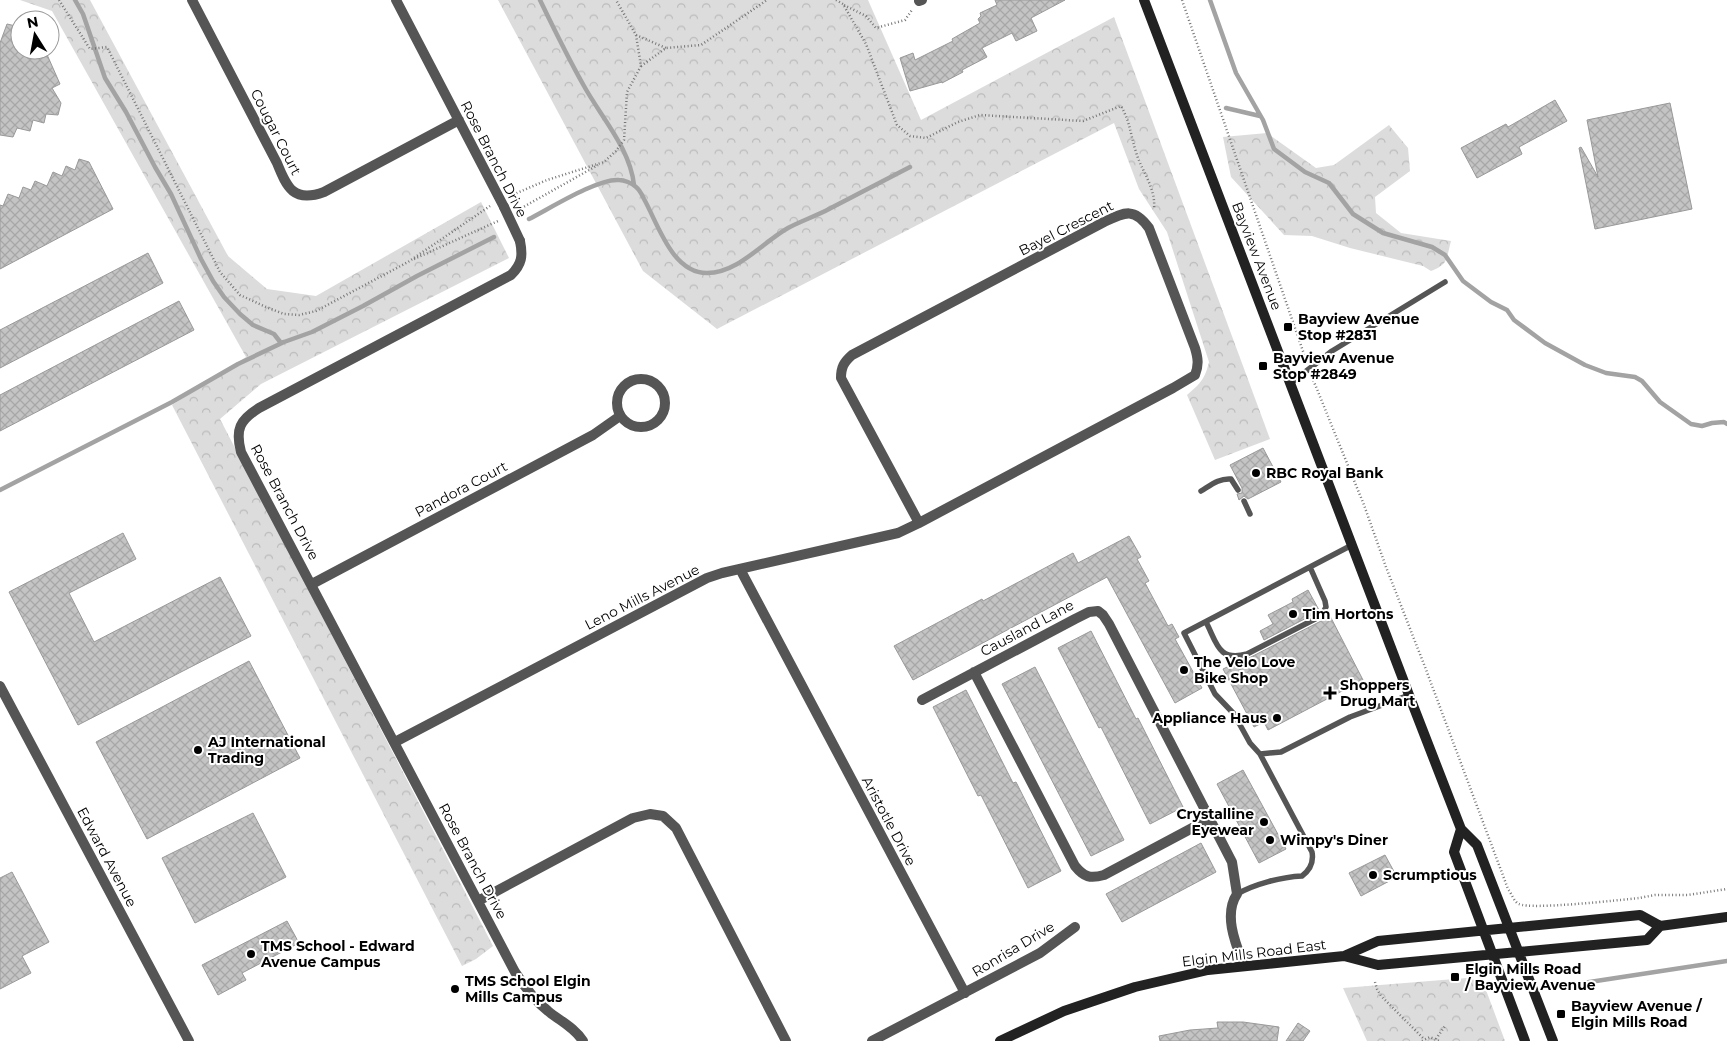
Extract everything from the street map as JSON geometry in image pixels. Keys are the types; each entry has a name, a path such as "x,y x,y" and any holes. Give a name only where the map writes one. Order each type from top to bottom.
{"main road":[{"name":"Bayview Avenue","path":"1144,0 1409,695 1462,829 1477,844 1553,1041"},
{"path":"1462,829 1454,852 1525,1041"},
{"name":"Elgin Mills Road East","path":"1000,1041 1064,1011 1134,987 1208,970 1344,956 1378,941 1640,915 1660,926 1727,916"},
{"name":"Elgin Mills Road East","path":"1344,956 1378,965 1519,953 1647,940 1660,926"}],"street":[{"name":"Cougar Court","path":"192,0 277,163 285,182 293,191 302,196 312,196 324,192 459,120"},
{"name":"Rose Branch Drive","path":"396,0 504,207 520,241 522,260 518,268 511,275 247,415 241,424 238,441 242,452 523,984 548,1011 578,1033 583,1041"},
{"name":"Bayel Crescent","path":"1131,213 1142,218 1149,228 1195,348 1198,358 1196,375 919,523 841,378 844,362 852,355 1104,222 1120,215 1131,213"},
{"path":"636,379 652,381 663,393 666,400 665,409 662,416 649,426 641,428 633,426 620,416 617,409 618,394 629,382 636,379"},
{"name":"Pandora Court","path":"312,584 593,435 620,416"},
{"name":"Leno Mills Avenue","path":"395,742 693,585 722,573 891,535 919,523"},
{"name":"Aristotle Drive","path":"740,569 964,993"},
{"name":"Causland Lane","path":"922,700 1089,612 1098,611 1109,624 1232,862 1237,894 1233,899 1231,909 1233,935 1244,966"},
{"name":"Causland Lane","path":"974,672 1075,866 1081,874 1088,877 1104,875 1210,818"},
{"name":"Edward Avenue","path":"0,686 189,1041"},
{"path":"478,901 633,818 650,814 663,816 676,828 786,1041"},
{"name":"Ronrisa Drive","path":"964,993 1040,953 1075,927"},
{"path":"872,1041 964,993"}],"lane":[{"path":"1291,384 1332,350 1445,282"},
{"path":"1202,491 1216,482 1225,479 1230,479 1238,490"},
{"path":"1244,501 1250,514"},
{"path":"1237,894 1259,885 1302,876 1309,870 1313,860 1312,852 1260,754 1250,743 1234,714 1215,694 1184,633 1352,545"},
{"path":"1206,622 1222,652 1230,656 1247,654 1321,616 1326,607 1310,567"},
{"path":"1260,754 1281,752 1350,717 1409,695"}],"path":[{"path":"59,0 90,49 107,46 220,272 240,295 284,314 316,311 408,262 498,221"},
{"path":"616,0 636,35 640,66"},
{"path":"636,35 666,48 700,45 767,0"},
{"path":"836,0 866,16 876,28 905,20 920,1"},
{"path":"1182,0 1309,369 1364,505 1386,568 1508,889 1515,902 1521,906 1539,906 1655,895 1688,895 1727,888"},
{"path":"843,4 866,44 897,125 910,136 926,138 958,122 980,115 1082,122 1121,106 1128,120 1136,153 1152,192 1154,208"},
{"path":"515,212 604,162 616,151 624,140 627,92 640,66 666,48"},
{"path":"510,196 547,180 604,162"},
{"path":"408,262 486,208 492,206"},
{"path":"1375,982 1382,996 1423,1040 1430,1037 1438,1040 1445,1026"}],"green space":[{"path":"20,0 90,0 228,256 267,289 316,296 481,202 509,258 261,384 220,419 493,946 476,959 462,966 172,405 246,357 60,25 60,10 49,10"},
{"path":"498,0 868,0 921,120 1114,17 1270,439 1215,460 1187,395 1201,381 1206,373 1209,362 1167,232 1139,189 1114,123 717,329 643,271"},
{"path":"1389,125 1408,148 1410,171 1375,197 1376,213 1401,233 1451,241 1444,263 1431,271 1423,266 1350,248 1312,236 1284,235 1231,177 1223,137 1267,133 1316,168 1334,165"},
{"path":"1467,978 1483,982 1505,1041 1367,1041 1343,988"}],"building":[{"path":"995,0 1065,0 1031,18 1037,31 1016,41 1012,33 982,48 987,57 962,70 963,72 942,83 910,91 900,58 913,53 915,60 953,41 952,39 980,23 978,19 981,16 980,13 997,5"},
{"path":"7,24 10,25 10,60 49,60 60,84 52,88 61,103 58,115 46,114 44,123 33,120 30,131 17,128 13,137 0,135 0,43"},
{"path":"1555,100 1567,121 1519,147 1522,154 1477,178 1461,148 1506,124 1508,127"},
{"path":"1670,103 1692,209 1595,229 1579,148 1581,147 1598,177 1587,120"},
{"path":"79,159 89,162 113,209 0,269 0,205 3,206 8,194 19,198 23,187 31,190 35,181 47,186 53,172 62,176 66,166 75,170"},
{"path":"148,253 163,283 0,368 0,330"},
{"path":"179,301 194,330 0,431 0,395"},
{"name":"RBC Royal Bank","path":"1263,448 1281,482 1248,499 1244,496 1239,500 1237,494 1242,493 1242,488 1230,465"},
{"path":"123,533 136,559 69,593 94,642 220,577 251,636 78,725 9,592"},
{"path":"1129,536 1141,557 1137,559 1149,581 1145,583 1168,626 1172,624 1179,637 1175,639 1202,688 1175,703 1107,577 913,680 894,646 1073,553 1078,563"},
{"name":"Tim Hortons","path":"1308,590 1319,610 1318,612 1264,640 1260,631 1273,624 1268,615 1293,602 1292,599"},
{"path":"1329,614 1363,680 1268,730 1264,722 1254,727 1223,669 1249,658 1323,620"},
{"path":"1091,631 1183,807 1150,824 1101,727 1099,728 1058,648"},
{"name":"AJ International Trading","path":"249,661 300,758 147,839 96,742"},
{"path":"1035,667 1124,840 1091,856 1002,684"},
{"path":"966,690 1013,783 1016,782 1061,871 1028,888 981,795 978,796 933,707"},
{"path":"1243,770 1286,849 1259,863 1217,784"},
{"path":"253,813 286,877 195,923 162,858"},
{"path":"1201,843 1216,872 1122,922 1106,894"},
{"name":"Scrumptious","path":"1385,855 1397,877 1361,896 1349,873"},
{"path":"12,872 49,942 22,956 31,973 0,989 0,878"},
{"name":"TMS School - Edward Avenue Campus","path":"287,921 299,943 242,973 246,980 218,995 202,965"},
{"path":"1217,1022 1243,1022 1279,1027 1277,1041 1160,1041 1159,1036 1190,1030 1218,1028"},
{"path":"1298,1023 1310,1031 1303,1041 1286,1041"}],"waterway":[{"path":"75,0 83,14 105,78 171,194 213,281 224,297 240,314 253,325 274,334 281,343 284,342"},
{"path":"540,0 578,75 621,146 627,158 634,185"},
{"path":"1210,0 1236,73 1263,120 1274,149 1305,172 1329,183 1353,214 1383,233 1432,247 1445,255 1463,281 1491,302 1507,310 1514,320 1545,343 1585,365 1606,373 1635,377 1642,381 1660,402 1691,424 1702,426 1724,422 1727,424"},
{"path":"1226,108 1260,116"},
{"path":"529,219 599,184 610,181 626,181 640,191 668,245 684,265 695,271 718,272 750,256 788,228 824,212 910,167"},
{"path":"0,490 172,402 238,364 284,342 312,332 494,237"},
{"path":"1583,983 1727,961"}],"place":[{"name":"Bayview Avenue Stop #2831","path":"1288,327"},
{"name":"Bayview Avenue Stop #2849","path":"1263,366"},
{"name":"RBC Royal Bank","path":"1256,473"},
{"name":"Tim Hortons","path":"1293,614"},
{"name":"The Velo Love Bike Shop","path":"1184,670"},
{"name":"Shoppers Drug Mart","path":"1330,693"},
{"name":"Appliance Haus","path":"1277,718"},
{"name":"AJ International Trading","path":"198,750"},
{"name":"Crystalline Eyewear","path":"1264,822"},
{"name":"Wimpy's Diner","path":"1270,840"},
{"name":"Scrumptious","path":"1373,875"},
{"name":"TMS School - Edward Avenue Campus","path":"251,954"},
{"name":"Elgin Mills Road / Bayview Avenue","path":"1455,977"},
{"name":"TMS School Elgin Mills Campus","path":"455,989"},
{"name":"Bayview Avenue / Elgin Mills Road","path":"1561,1014"}]}
